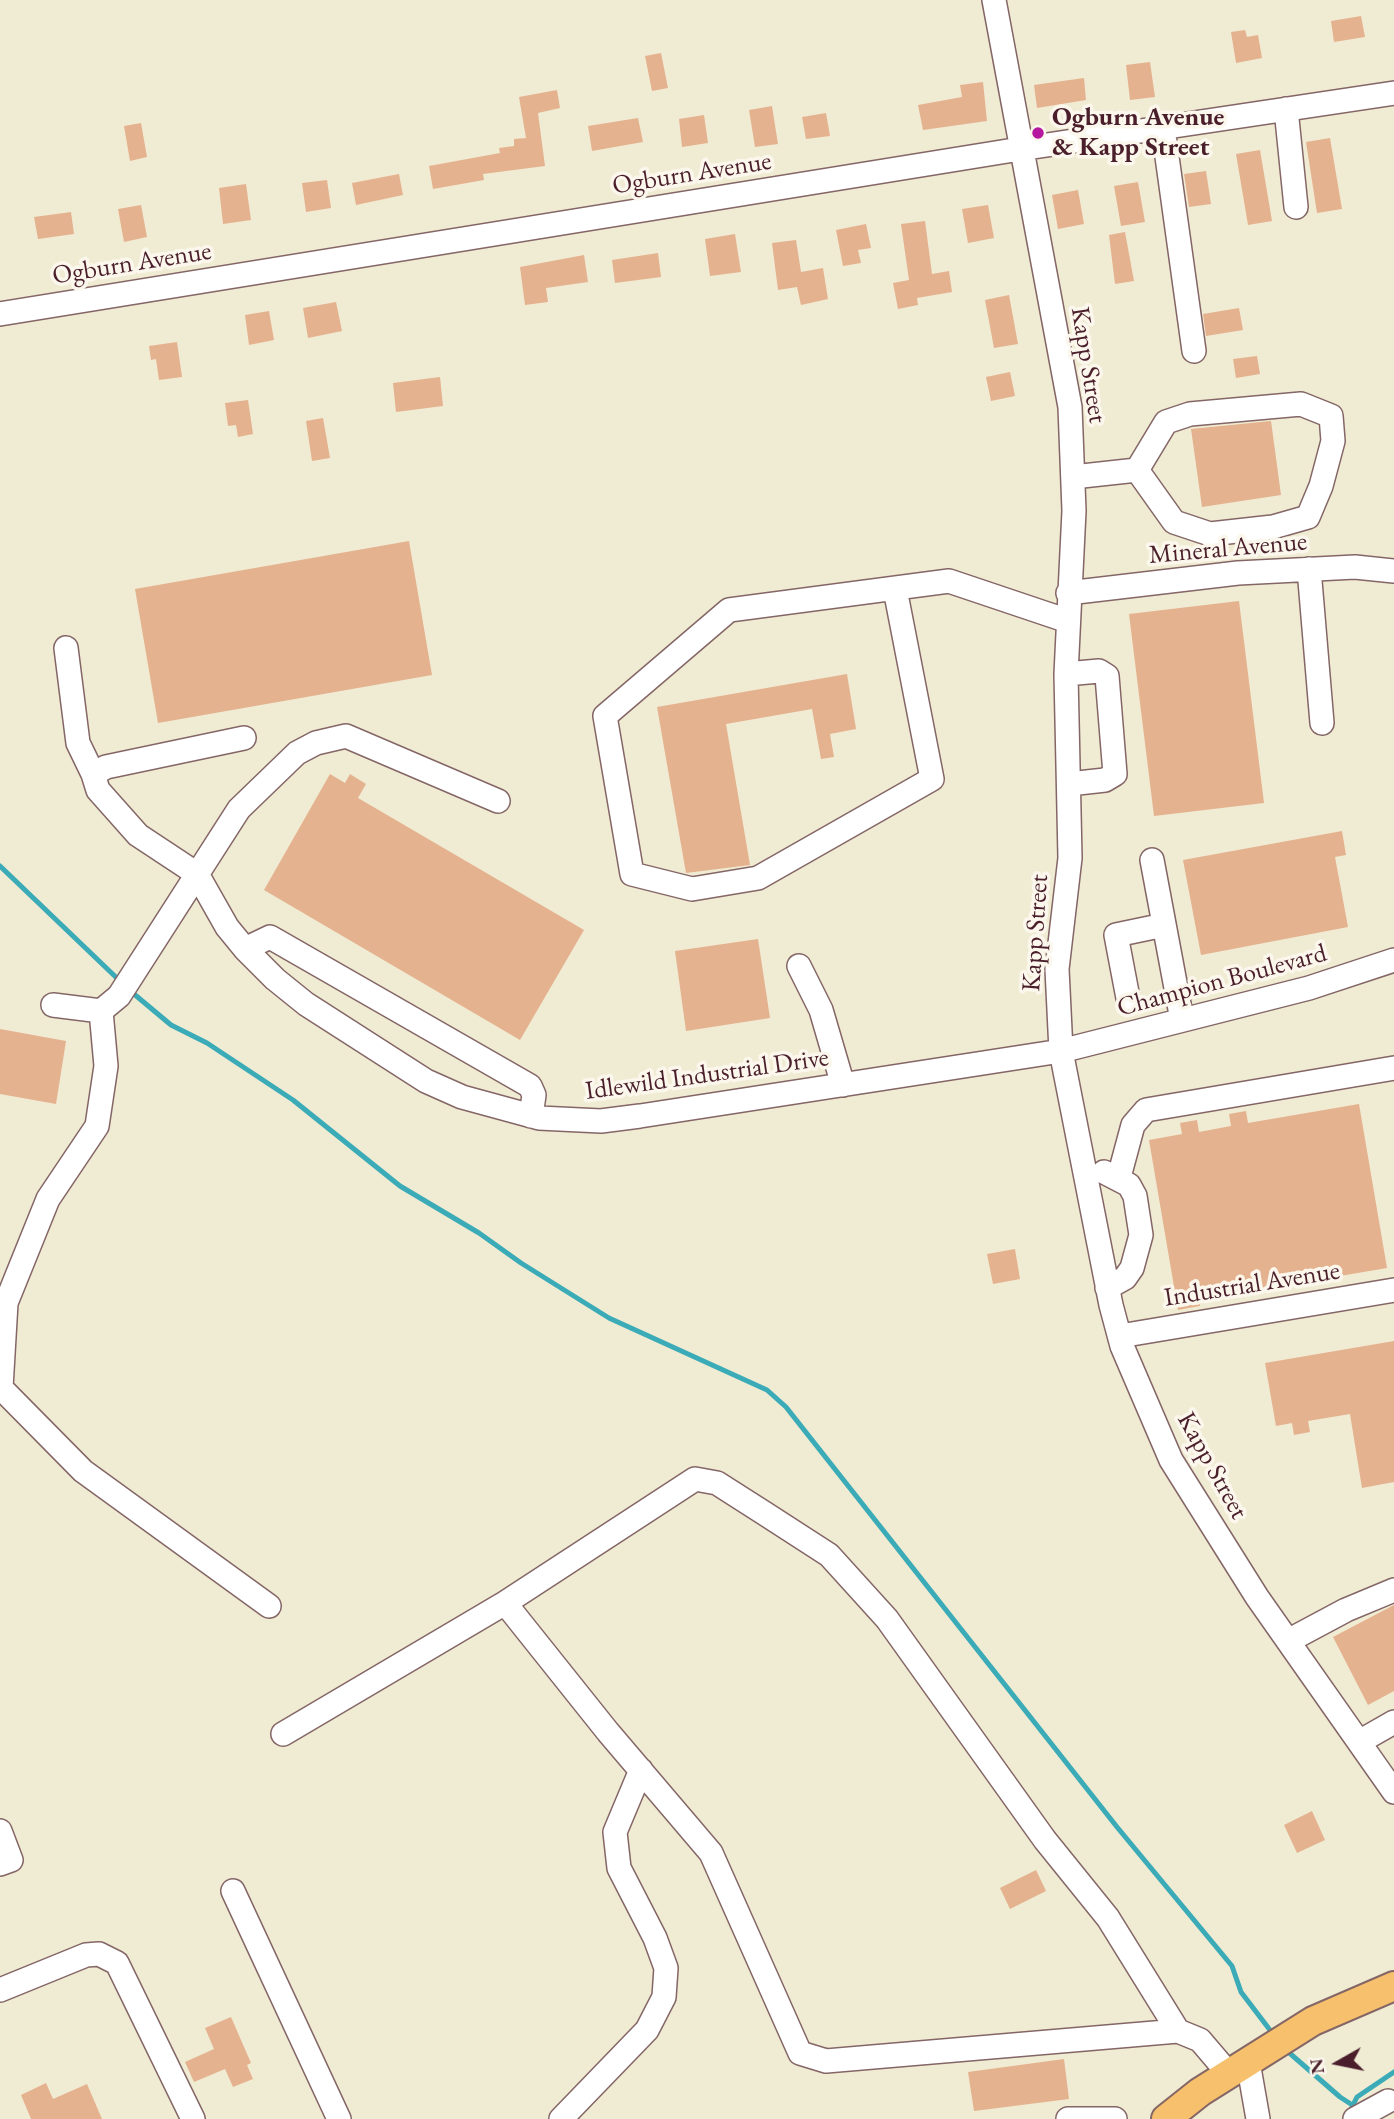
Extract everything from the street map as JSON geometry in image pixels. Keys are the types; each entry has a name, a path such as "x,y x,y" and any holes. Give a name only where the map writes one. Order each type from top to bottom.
{"main road":[{"path":"1166,2119 1313,2021 1394,1986"}],"street":[{"name":"Kapp Street","path":"994,0 1070,407 1074,511 1066,674 1070,858 1057,969 1062,1051 1107,1288 1120,1336 1171,1460 1289,1641 1394,1792"},
{"name":"Ogburn Avenue","path":"0,314 1020,149 1394,93"},
{"path":"1286,109 1296,207"},
{"path":"1163,128 1194,351"},
{"path":"1301,404 1331,416 1333,441 1321,486 1308,517 1285,524 1210,534 1174,522 1137,470 1166,422 1190,414 1301,404"},
{"path":"1073,477 1137,470"},
{"name":"Mineral Avenue","path":"1068,593 1238,573 1355,567 1394,571"},
{"path":"1309,569 1322,723"},
{"path":"895,589 932,779 758,878 692,889 632,874 605,716 729,610 949,581 1068,621"},
{"path":"66,648 78,743 98,790 138,835 197,874"},
{"path":"1066,674 1099,671 1107,676 1115,775 1105,780 1069,784"},
{"path":"53,1005 100,1011 119,996 239,809 297,753 316,743 346,736 498,801"},
{"path":"93,774 106,767 244,738"},
{"path":"1153,860 1182,1020"},
{"name":"Idlewild Industrial Drive","path":"197,874 228,927 245,949 275,979 306,1004 385,1057 462,1097 531,1116 570,1122 601,1121 1062,1051"},
{"path":"1128,998 1116,935 1164,925"},
{"path":"245,949 270,937 530,1086 534,1095 531,1116"},
{"name":"Champion Boulevard","path":"1062,1051 1309,988 1394,960"},
{"path":"799,966 821,1010 843,1085"},
{"path":"100,1011 106,1066 97,1126 48,1199 6,1303 1,1388 83,1471 269,1606"},
{"path":"1119,1177 1133,1125 1146,1110 1394,1068"},
{"path":"1085,1172 1105,1172 1119,1177 1129,1185 1135,1196 1141,1235 1132,1268 1125,1278 1107,1288"},
{"name":"Industrial Avenue","path":"1120,1336 1394,1290"},
{"path":"283,1734 505,1602 695,1479 717,1483 829,1555 887,1619 1045,1840 1108,1918 1178,2031"},
{"path":"1289,1641 1346,1610 1394,1590"},
{"path":"505,1602 711,1853 800,2053 826,2061 1178,2031 1200,2040 1239,2068 1258,2119"},
{"path":"1359,1742 1394,1722"},
{"path":"561,2119 648,2030 664,1997 666,1968 655,1938 619,1868 615,1832 641,1770"},
{"path":"0,1831 11,1860 0,1864"},
{"path":"233,1891 339,2119"},
{"path":"0,1990 86,1955 99,1954 117,1964 193,2119"},
{"path":"1355,2119 1388,2101"},
{"path":"1068,2119 1115,2119"}],"building":[{"path":"1361,16 1365,37 1334,42 1331,21"},
{"path":"1245,30 1247,37 1258,35 1262,58 1236,63 1231,32"},
{"path":"661,53 668,88 652,91 645,56"},
{"path":"1150,62 1155,97 1130,100 1126,65"},
{"path":"1084,78 1086,100 1037,108 1034,85"},
{"path":"983,82 987,121 923,130 918,105 962,97 960,85"},
{"path":"557,90 560,108 538,113 545,166 483,174 484,180 433,189 429,166 500,153 499,148 514,146 514,139 526,138 519,97"},
{"path":"772,106 778,144 755,147 749,110"},
{"path":"826,113 830,136 806,139 802,117"},
{"path":"704,115 708,143 682,147 679,119"},
{"path":"638,118 643,142 592,151 588,126"},
{"path":"141,123 147,157 130,161 124,126"},
{"path":"1330,138 1342,209 1317,213 1306,142"},
{"path":"1260,150 1272,221 1248,225 1236,154"},
{"path":"1206,171 1211,204 1189,207 1184,174"},
{"path":"399,174 403,195 356,205 352,183"},
{"path":"327,180 331,208 306,212 302,183"},
{"path":"1138,182 1145,222 1121,226 1114,186"},
{"path":"246,184 251,220 223,224 219,188"},
{"path":"1078,190 1084,224 1058,229 1052,195"},
{"path":"141,205 147,237 124,242 118,209"},
{"path":"988,205 994,238 968,243 962,209"},
{"path":"71,212 74,234 38,239 34,217"},
{"path":"925,221 932,274 949,271 952,292 917,298 918,305 898,309 893,283 909,280 901,224"},
{"path":"866,224 871,248 858,250 861,263 843,266 836,230"},
{"path":"1125,232 1134,281 1115,284 1109,235"},
{"path":"735,234 741,272 710,276 705,239"},
{"path":"796,240 801,272 823,268 828,299 801,305 797,287 778,290 772,243"},
{"path":"658,253 661,277 615,283 612,260"},
{"path":"584,255 588,282 546,288 548,302 525,305 520,267"},
{"path":"1009,295 1018,344 994,348 985,300"},
{"path":"336,302 342,331 308,338 303,308"},
{"path":"1239,308 1243,330 1206,336 1203,314"},
{"path":"269,311 274,340 249,345 245,315"},
{"path":"177,342 182,377 159,380 156,359 151,360 149,346"},
{"path":"1257,356 1260,374 1236,378 1233,359"},
{"path":"1010,372 1015,396 991,401 986,377"},
{"path":"440,377 443,406 396,412 393,383"},
{"path":"248,400 253,434 238,437 236,425 228,426 225,403"},
{"path":"323,418 330,458 312,461 306,421"},
{"path":"1271,421 1281,495 1202,507 1191,429"},
{"path":"409,541 432,675 158,723 135,589"},
{"path":"1239,601 1264,803 1154,816 1129,614"},
{"path":"847,674 856,729 830,734 834,757 821,759 812,709 726,724 750,865 686,873 657,707"},
{"path":"330,774 345,783 350,774 366,784 358,798 584,930 520,1040 264,890"},
{"path":"1342,831 1346,855 1335,857 1348,927 1201,955 1183,860"},
{"path":"758,939 770,1018 686,1031 675,951"},
{"path":"0,1029 66,1041 56,1104 0,1094"},
{"path":"1359,1104 1387,1268 1199,1300 1200,1306 1178,1310 1149,1140 1182,1134 1180,1123 1197,1120 1199,1132 1231,1126 1229,1114 1246,1111 1248,1123"},
{"path":"1015,1249 1020,1279 993,1284 987,1254"},
{"path":"1394,1341 1394,1482 1362,1488 1350,1414 1308,1421 1310,1432 1294,1435 1292,1423 1276,1426 1265,1363"},
{"path":"1394,1605 1394,1691 1368,1705 1333,1637"},
{"path":"1312,1811 1325,1840 1297,1853 1284,1825"},
{"path":"1036,1870 1046,1891 1010,1909 1000,1888"},
{"path":"231,2017 251,2063 247,2065 253,2079 233,2087 225,2069 194,2082 185,2062 214,2049 205,2028"},
{"path":"1064,2059 1069,2099 974,2111 968,2072"},
{"path":"46,2083 53,2099 87,2084 102,2119 31,2119 21,2095"}],"waterway":[{"path":"0,866 122,983"},
{"path":"128,989 171,1025 207,1043 293,1100 400,1186 479,1233 521,1263 609,1318 767,1390 786,1407 1117,1827 1232,1966 1241,1992 1273,2034"},
{"path":"1286,2050 1340,2097 1360,2110"},
{"path":"1352,2107 1357,2097 1394,2072"}],"place":[{"name":"Ogburn Avenue & Kapp Street","path":"1038,133"}]}
